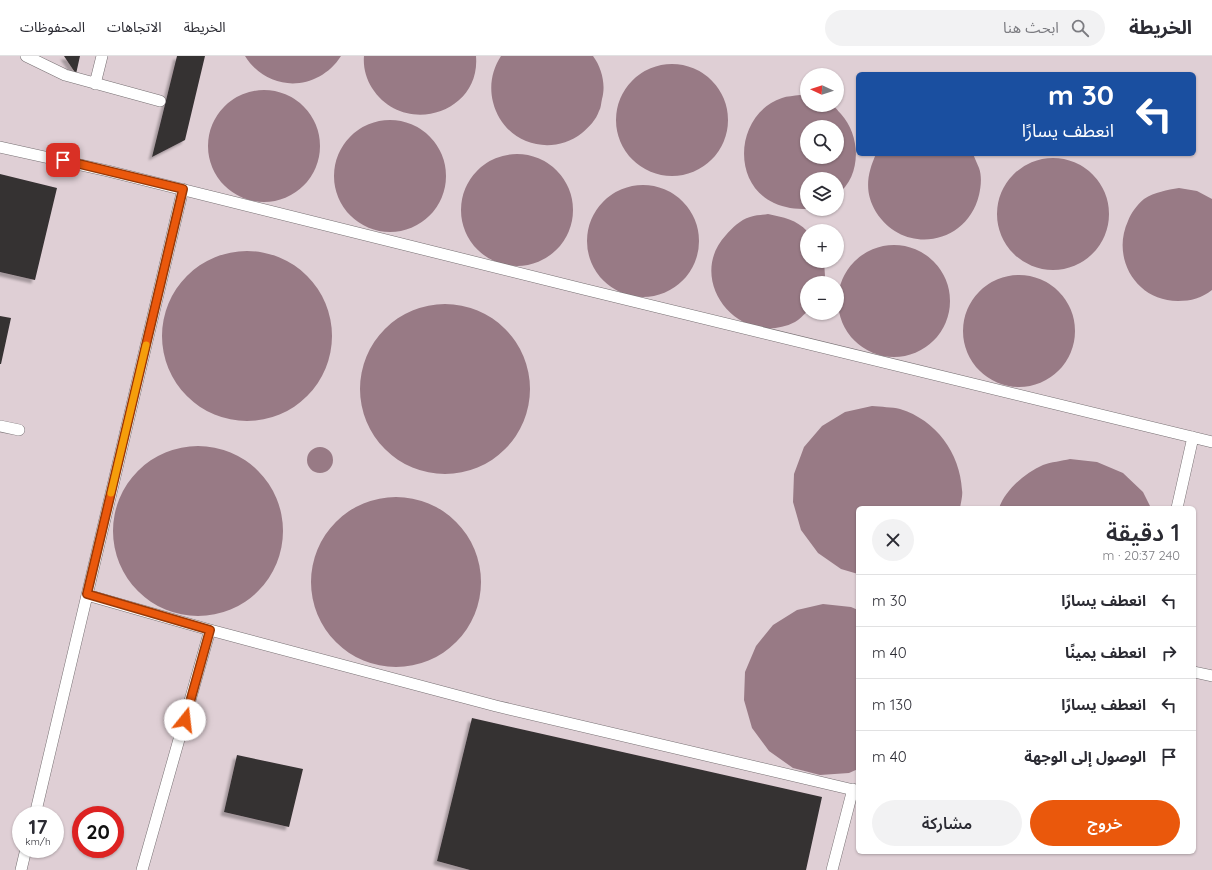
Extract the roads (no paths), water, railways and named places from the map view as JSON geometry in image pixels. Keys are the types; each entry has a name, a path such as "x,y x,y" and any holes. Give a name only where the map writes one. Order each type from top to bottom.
{"lane":[{"path":"26,56 36,62 65,74 160,102"},
{"path":"95,84 102,56"},
{"path":"0,147 183,189 583,289 1212,442"},
{"path":"36,806 183,189"},
{"path":"0,426 20,430"},
{"path":"1177,506 1193,437"},
{"path":"87,594 210,630 496,706 855,790 832,870"},
{"path":"142,870 210,630"},
{"path":"1196,672 1212,676"},
{"path":"22,870 24,858"}]}
